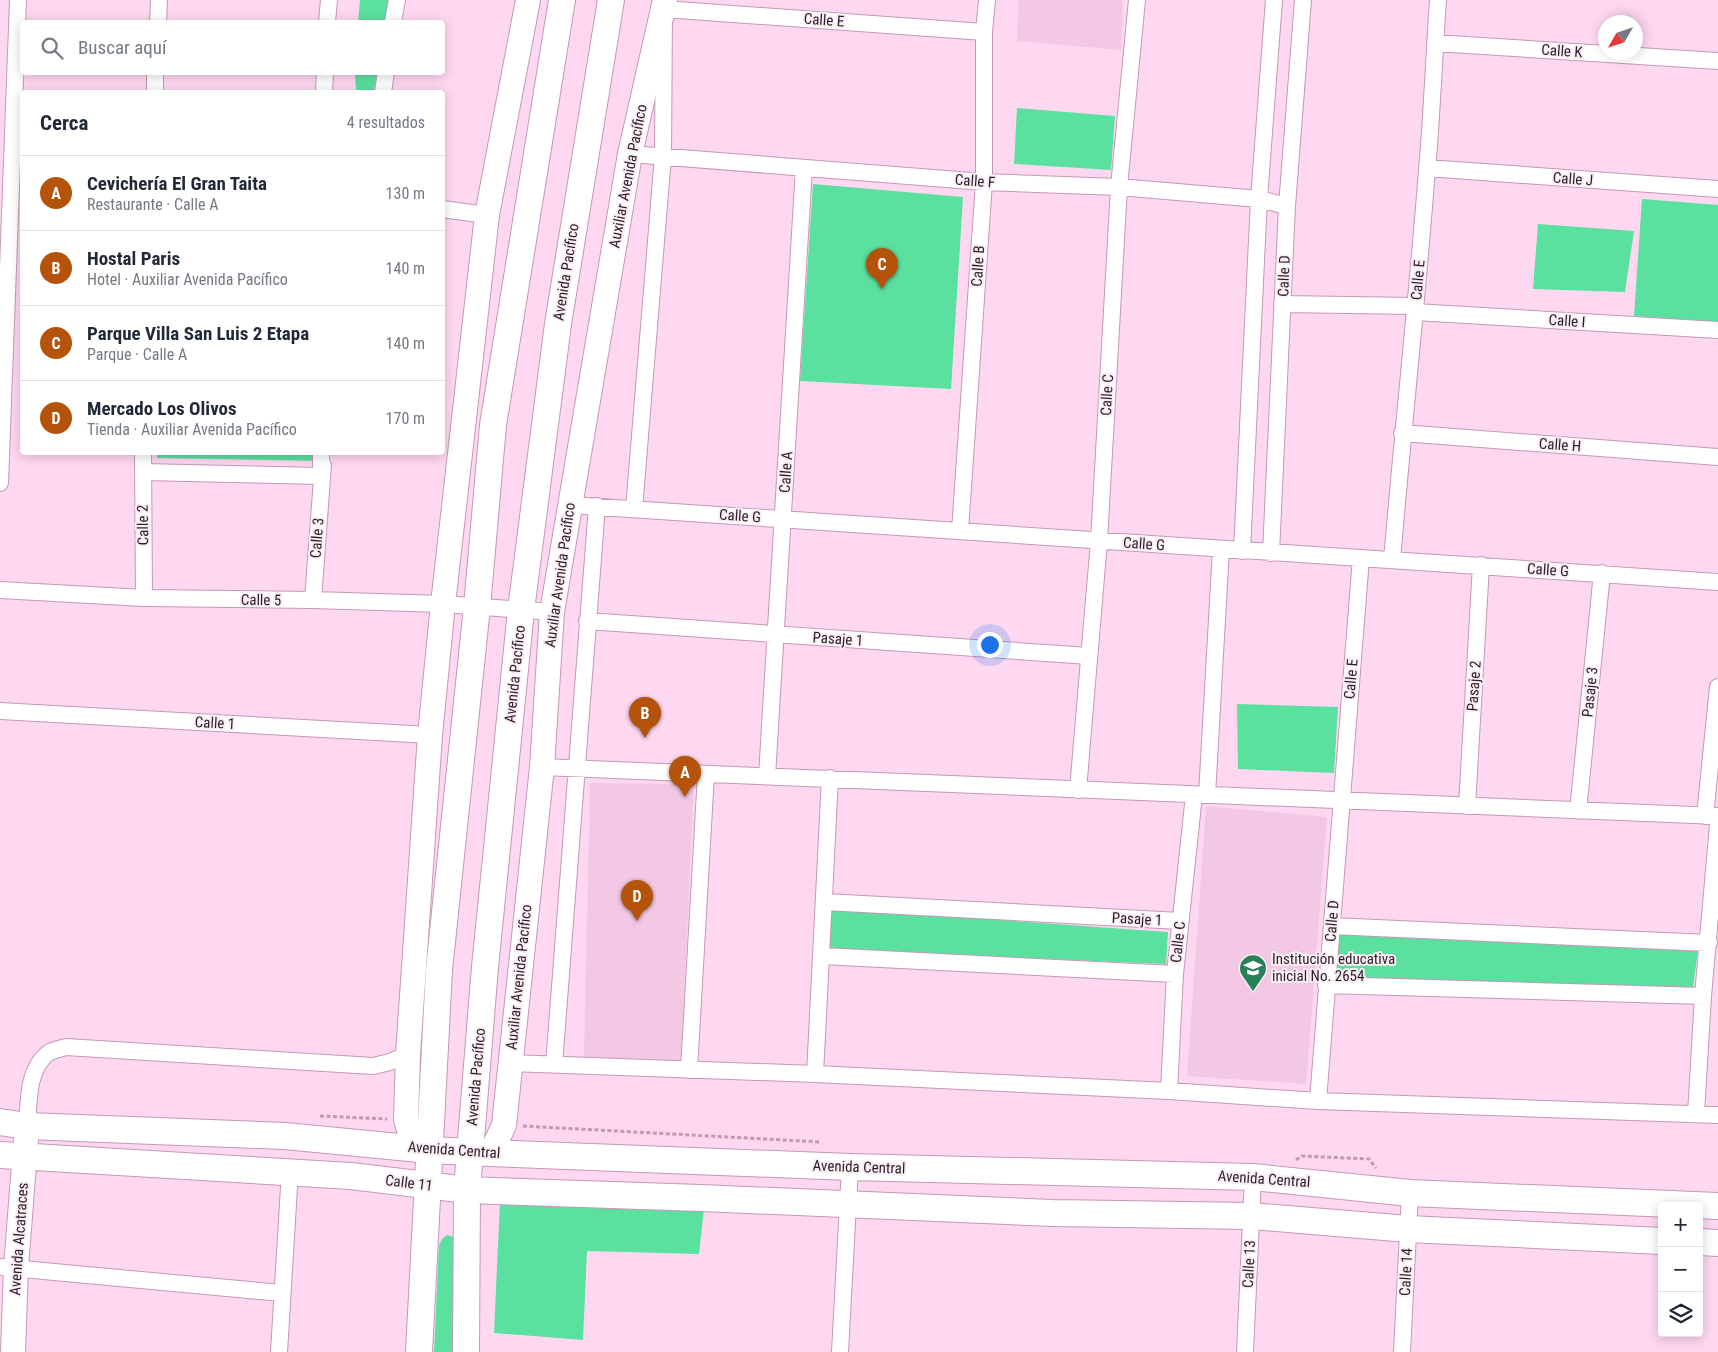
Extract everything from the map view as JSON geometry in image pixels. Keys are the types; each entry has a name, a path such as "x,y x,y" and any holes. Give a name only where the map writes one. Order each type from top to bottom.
{"main road":[{"path":"422,1149 406,1120 408,1054 430,735 487,215 528,0"},
{"path":"419,1352 428,1185 422,1149 477,607 493,425 562,0"},
{"name":"Avenida Pacífico","path":"466,1352 467,1190 480,1152 485,967 521,610 558,324 611,0"},
{"name":"Auxiliar Avenida Pacífico","path":"480,1152 504,1125 542,767 552,612 630,154 665,4"},
{"name":"Avenida Central","path":"0,1122 27,1126 285,1136 422,1149 480,1152 850,1167 1253,1176 1410,1193 1718,1206"},
{"name":"Avenida Alcatraces","path":"12,1352 8,1267 12,1156 27,1126"},
{"path":"12,1156 290,1171"},
{"name":"Calle 11","path":"290,1171 351,1176 467,1190"},
{"path":"467,1190 1053,1213 1251,1216 1408,1229 1658,1241"},
{"path":"1703,1242 1718,1243"}],"street":[{"path":"0,483 18,0"},
{"path":"158,20 159,0"},
{"path":"327,20 328,0"},
{"path":"393,20 396,0"},
{"name":"Calle B","path":"960,531 984,182 984,32 986,0"},
{"name":"Calle C","path":"1078,790 1099,541 1119,187 1137,0"},
{"name":"Calle D","path":"1242,551 1259,199 1274,0"},
{"name":"Calle D","path":"1271,553 1287,206 1303,0"},
{"name":"Calle E","path":"1392,560 1402,433 1428,168 1438,0"},
{"path":"634,509 662,156 665,4"},
{"name":"Calle E","path":"665,4 984,32"},
{"name":"Calle K","path":"1435,43 1718,61"},
{"path":"155,75 155,90"},
{"path":"324,90 325,75"},
{"path":"383,90 386,75"},
{"name":"Calle F","path":"630,154 984,182 1119,187 1259,199 1287,206"},
{"name":"Calle A","path":"767,776 804,168"},
{"name":"Calle J","path":"1428,168 1718,189"},
{"path":"445,209 487,215"},
{"name":"Calle I","path":"1282,304 1415,309 1718,330"},
{"name":"Calle H","path":"1402,433 1718,457"},
{"name":"Calle 2","path":"143,455 144,598"},
{"name":"Calle 3","path":"313,600 321,455"},
{"name":"Calle 3","path":"321,476 324,455"},
{"path":"143,472 321,476"},
{"name":"Calle G","path":"570,505 1718,582"},
{"path":"554,1065 597,506"},
{"path":"1201,795 1221,549"},
{"name":"Calle E","path":"1342,801 1361,558"},
{"name":"Pasaje 2","path":"1466,806 1481,565"},
{"name":"Pasaje 3","path":"1578,811 1602,573"},
{"name":"Calle 5","path":"0,590 144,598 443,604 521,610"},
{"path":"521,610 552,612"},
{"name":"Pasaje 1","path":"587,622 1089,656"},
{"path":"1696,1114 1703,996 1709,943 1718,687"},
{"name":"Calle 1","path":"0,711 430,735"},
{"path":"542,767 1466,806 1714,819"},
{"path":"689,1070 706,774"},
{"path":"815,1074 830,778"},
{"name":"Calle C","path":"1169,1090 1175,974 1180,921 1201,795"},
{"name":"Calle D","path":"1318,1101 1342,801"},
{"name":"Pasaje 1","path":"825,902 1180,921"},
{"path":"1332,926 1709,943"},
{"path":"822,956 1175,974"},
{"path":"1326,985 1703,996"},
{"path":"27,1126 30,1090 36,1067 48,1053 66,1047 373,1066 390,1062 408,1054"},
{"path":"510,1063 1169,1090 1318,1101 1718,1115"},
{"path":"840,1352 850,1167"},
{"path":"279,1352 290,1171"},
{"name":"Calle 13","path":"1245,1352 1253,1176"},
{"name":"Calle 14","path":"1402,1352 1410,1193"},
{"path":"8,1267 282,1293"}],"path":[{"path":"317,1116 406,1120"},
{"path":"504,1125 831,1143"},
{"path":"1291,1164 1302,1156 1369,1159 1376,1169"}],"shaded area":[{"path":"1019,0 1123,0 1121,50 1017,41"},
{"path":"590,783 694,784 681,1061 584,1057"},
{"path":"1206,806 1327,817 1306,1084 1187,1076"}],"green space":[{"path":"360,0 388,0 385,20 358,20"},
{"path":"355,75 377,75 374,90 356,90"},
{"path":"1017,108 1115,116 1111,170 1014,164"},
{"path":"813,184 963,197 951,389 800,381"},
{"path":"1642,199 1718,205 1718,322 1634,316"},
{"path":"1538,224 1634,231 1625,292 1533,289"},
{"path":"157,455 321,455 320,461 157,458"},
{"path":"1237,704 1338,707 1334,773 1238,769"},
{"path":"831,908 1168,932 1166,964 829,950"},
{"path":"1338,932 1698,949 1693,988 1333,981"},
{"path":"500,1202 704,1209 699,1254 587,1251 583,1340 494,1333"},
{"path":"447,1235 454,1237 456,1352 434,1352 439,1245"}],"place":[{"name":"Parque Villa San Luis 2 Etapa","path":"882,289"},
{"name":"Hostal Paris","path":"645,738"},
{"name":"Cevichería El Gran Taita","path":"685,797"},
{"name":"Mercado Los Olivos","path":"637,921"},
{"name":"Institución educativa inicial No. 2654","path":"1253,992"}]}
